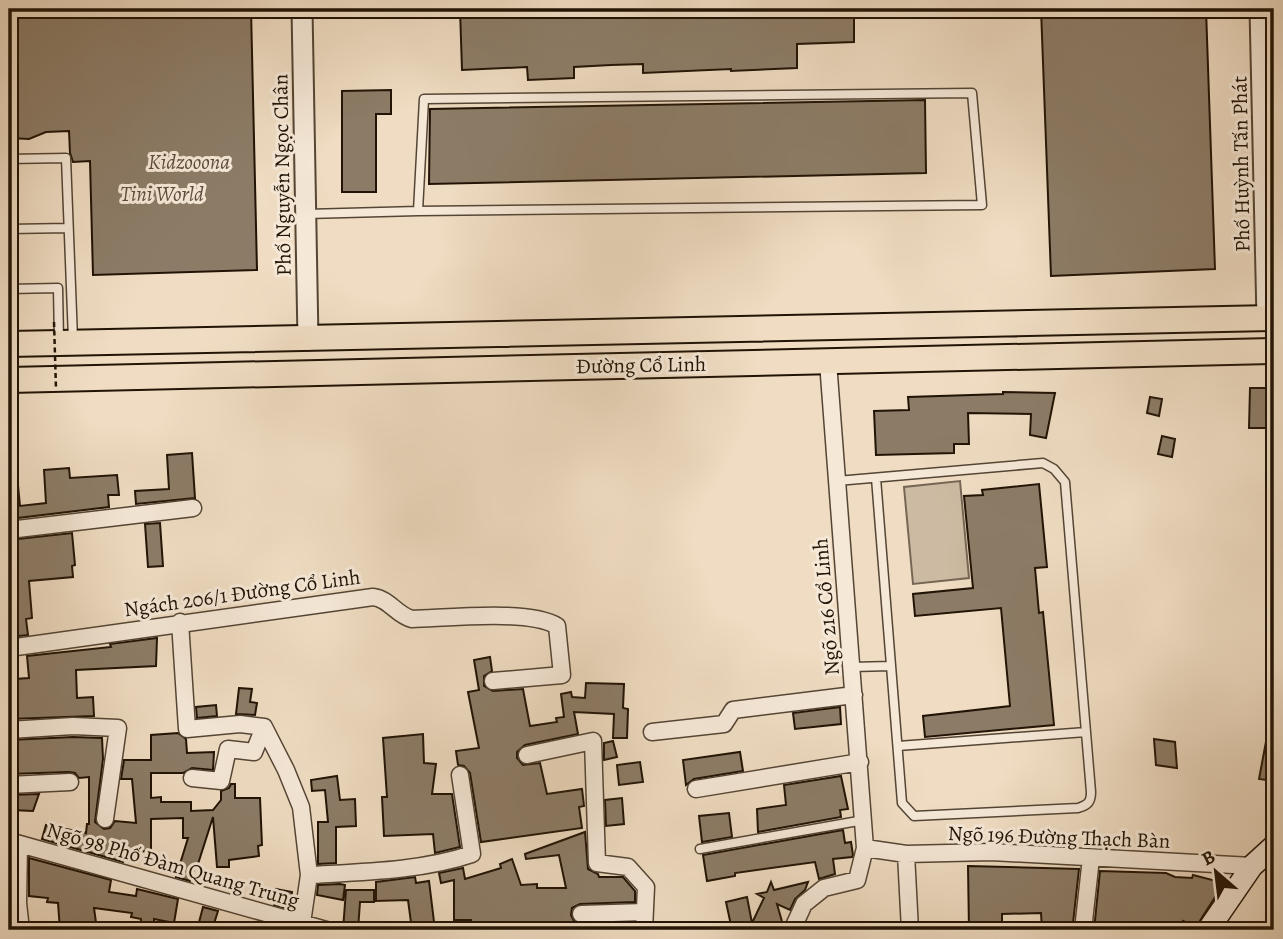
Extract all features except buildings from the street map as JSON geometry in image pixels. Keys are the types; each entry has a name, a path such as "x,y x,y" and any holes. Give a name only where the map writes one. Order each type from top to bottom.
{"main road":[{"name":"Đường Cổ Linh","path":"9,344 62,336 308,340 1271,318"},
{"name":"Đường Cổ Linh","path":"9,380 1274,351"},
{"path":"1208,930 1252,866 1274,846"}],"street":[{"name":"Phố Nguyễn Ngọc Chân","path":"302,9 308,340"},
{"name":"Phố Huỳnh Tấn Phát","path":"1260,9 1271,318"},
{"name":"Ngõ 216 Cổ Linh","path":"792,930 804,904 824,888 857,880 865,848 828,362"},
{"path":"9,530 193,508"},
{"name":"Ngách 206/1 Đường Cổ Linh","path":"9,648 373,597 387,601 404,617 412,619 526,617 548,621 557,626 562,675 493,681"},
{"path":"180,622 187,729 240,724 264,727"},
{"path":"652,732 724,724 733,710 854,695"},
{"path":"9,730 73,726 118,728 105,818"},
{"path":"192,778 221,781 228,749 254,752 264,727"},
{"path":"264,727 302,807 309,875 302,923"},
{"path":"527,755 593,741 597,863 628,867 646,887 644,930"},
{"path":"696,789 860,762"},
{"path":"309,875 381,870 457,859 472,854 460,775"},
{"path":"9,785 69,782"},
{"path":"14,842 14,911 20,930"},
{"name":"Ngõ 98 Phố Đàm Quang Trung","path":"14,842 324,930"},
{"name":"Ngõ 196 Đường Thạch Bàn","path":"865,848 906,854 991,852 1252,866"},
{"path":"906,854 910,930"},
{"path":"1083,930 1091,858"},
{"path":"581,914 645,912"}],"lane":[{"path":"306,215 418,211 982,205 972,93 424,99 418,211"},
{"path":"9,159 66,158 69,288 62,336"},
{"path":"9,229 68,228"},
{"path":"9,289 58,288 62,336"},
{"path":"837,481 1043,463 1061,475 1065,482 1086,732 1091,800 1086,806 914,816 902,803 876,478"},
{"path":"852,667 891,666"},
{"path":"898,746 1086,732"},
{"path":"700,849 864,820"}],"path":[{"path":"56,389 62,336"}],"shaded area":[{"path":"960,481 969,578 913,584 904,487"}],"park label":[{"name":"Kidzooona","path":"189,162"},
{"name":"Tini World","path":"162,194"}]}
